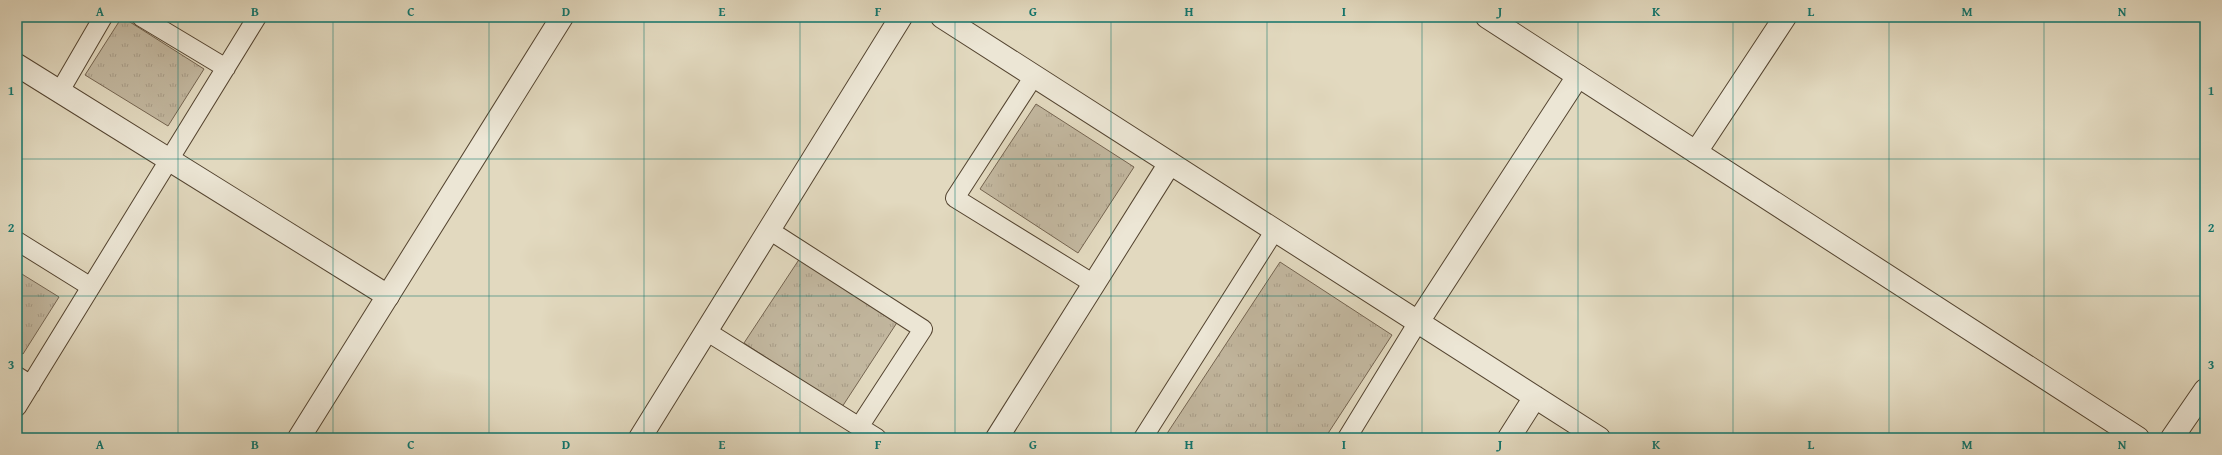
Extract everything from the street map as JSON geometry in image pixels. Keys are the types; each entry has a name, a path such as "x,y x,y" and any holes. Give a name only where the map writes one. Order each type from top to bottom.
{"street":[{"path":"299,438 562,17"},
{"path":"643,437 706,331 901,17"},
{"path":"942,17 1599,438"},
{"path":"1487,17 2138,438"},
{"path":"1696,152 1785,17"},
{"path":"17,65 388,296"},
{"path":"1418,322 1578,76"},
{"path":"997,438 1170,163"},
{"path":"2172,438 2205,390"},
{"path":"1509,438 1535,397"}],"lane":[{"path":"60,91 103,17"},
{"path":"141,17 226,68"},
{"path":"17,408 24,380 91,287 257,17"},
{"path":"1034,76 955,198 1094,284"},
{"path":"769,230 923,329 859,427"},
{"path":"1143,438 1275,230"},
{"path":"17,241 91,287"},
{"path":"1347,438 1418,322"},
{"path":"706,331 877,438"}],"green space":[{"path":"122,17 204,69 168,126 85,75"},
{"path":"1036,104 1134,167 1078,253 980,189"},
{"path":"800,258 898,321 842,407 744,343"},
{"path":"1280,262 1392,335 1325,438 1164,438"},
{"path":"17,271 59,297 23,354 17,351"}]}
